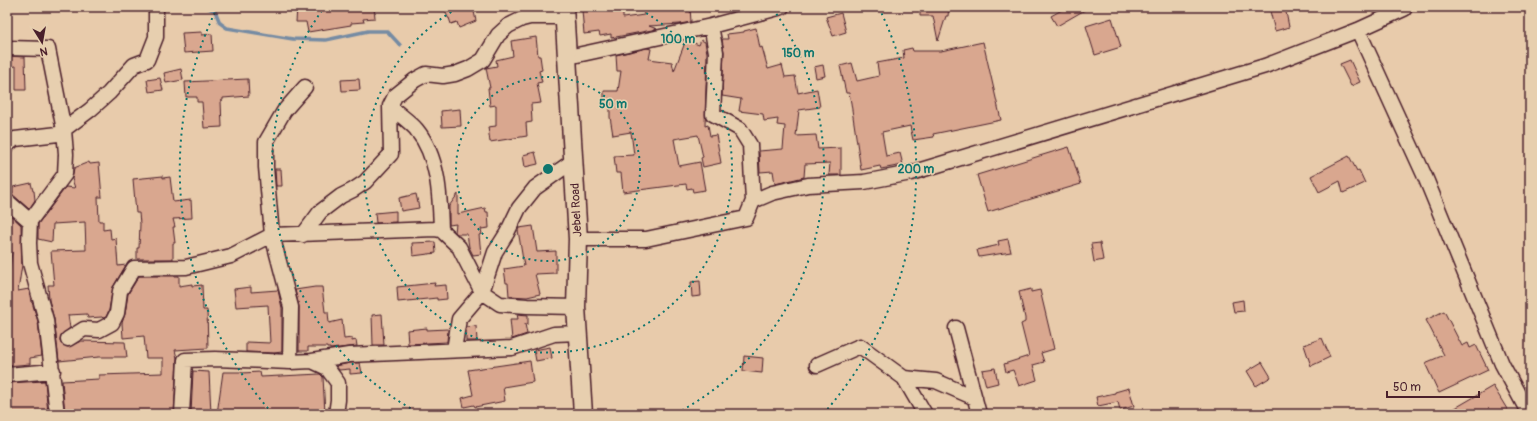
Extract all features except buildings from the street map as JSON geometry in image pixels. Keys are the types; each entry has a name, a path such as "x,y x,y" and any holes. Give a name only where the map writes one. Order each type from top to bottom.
{"main road":[{"name":"Jebel Road","path":"565,12 578,239 576,307 583,414"}],"street":[{"path":"7,145 15,139 58,134 109,93 134,65 147,60 156,37 156,7"},
{"path":"568,57 710,26 742,12 782,7"},
{"path":"753,201 772,193 808,185 864,182 911,173 1265,66 1358,30 1404,9 1404,7"},
{"path":"303,235 320,212 341,196 365,182 391,154 390,106 395,96 422,75 443,76 455,74 468,69 483,60 498,35 508,26 530,17 565,12"},
{"path":"578,239 646,239 746,218 753,201 750,145 740,129 713,114 716,52 710,26"},
{"path":"1358,30 1426,179 1483,322 1502,364 1529,414"},
{"path":"7,48 48,48 64,130 66,174 30,221 29,243 30,263 46,320 57,414"},
{"path":"290,362 291,307 272,235 266,167 266,142 284,111 305,87"},
{"path":"390,106 415,128 437,173 441,230"},
{"path":"454,350 459,319 482,292 495,252 519,208 535,188 573,161"},
{"path":"7,201 30,221"},
{"path":"68,339 84,329 99,330 112,323 117,313 120,291 134,268 186,267 231,256 272,235 441,230 459,247 482,292 500,304 576,307"},
{"path":"956,328 979,414"},
{"path":"182,414 185,360 215,359 290,362 312,361 349,355 512,348 554,334 578,333"},
{"path":"817,365 860,346 904,378 925,414"},
{"path":"312,361 327,368 338,383 336,414"},
{"path":"7,375 53,371"},
{"path":"904,378 936,381 975,398"}],"waterway":[{"path":"111,7 148,7"},
{"path":"206,7 215,11 220,23 227,28 293,39 326,40 368,31 387,31 400,45"}]}
